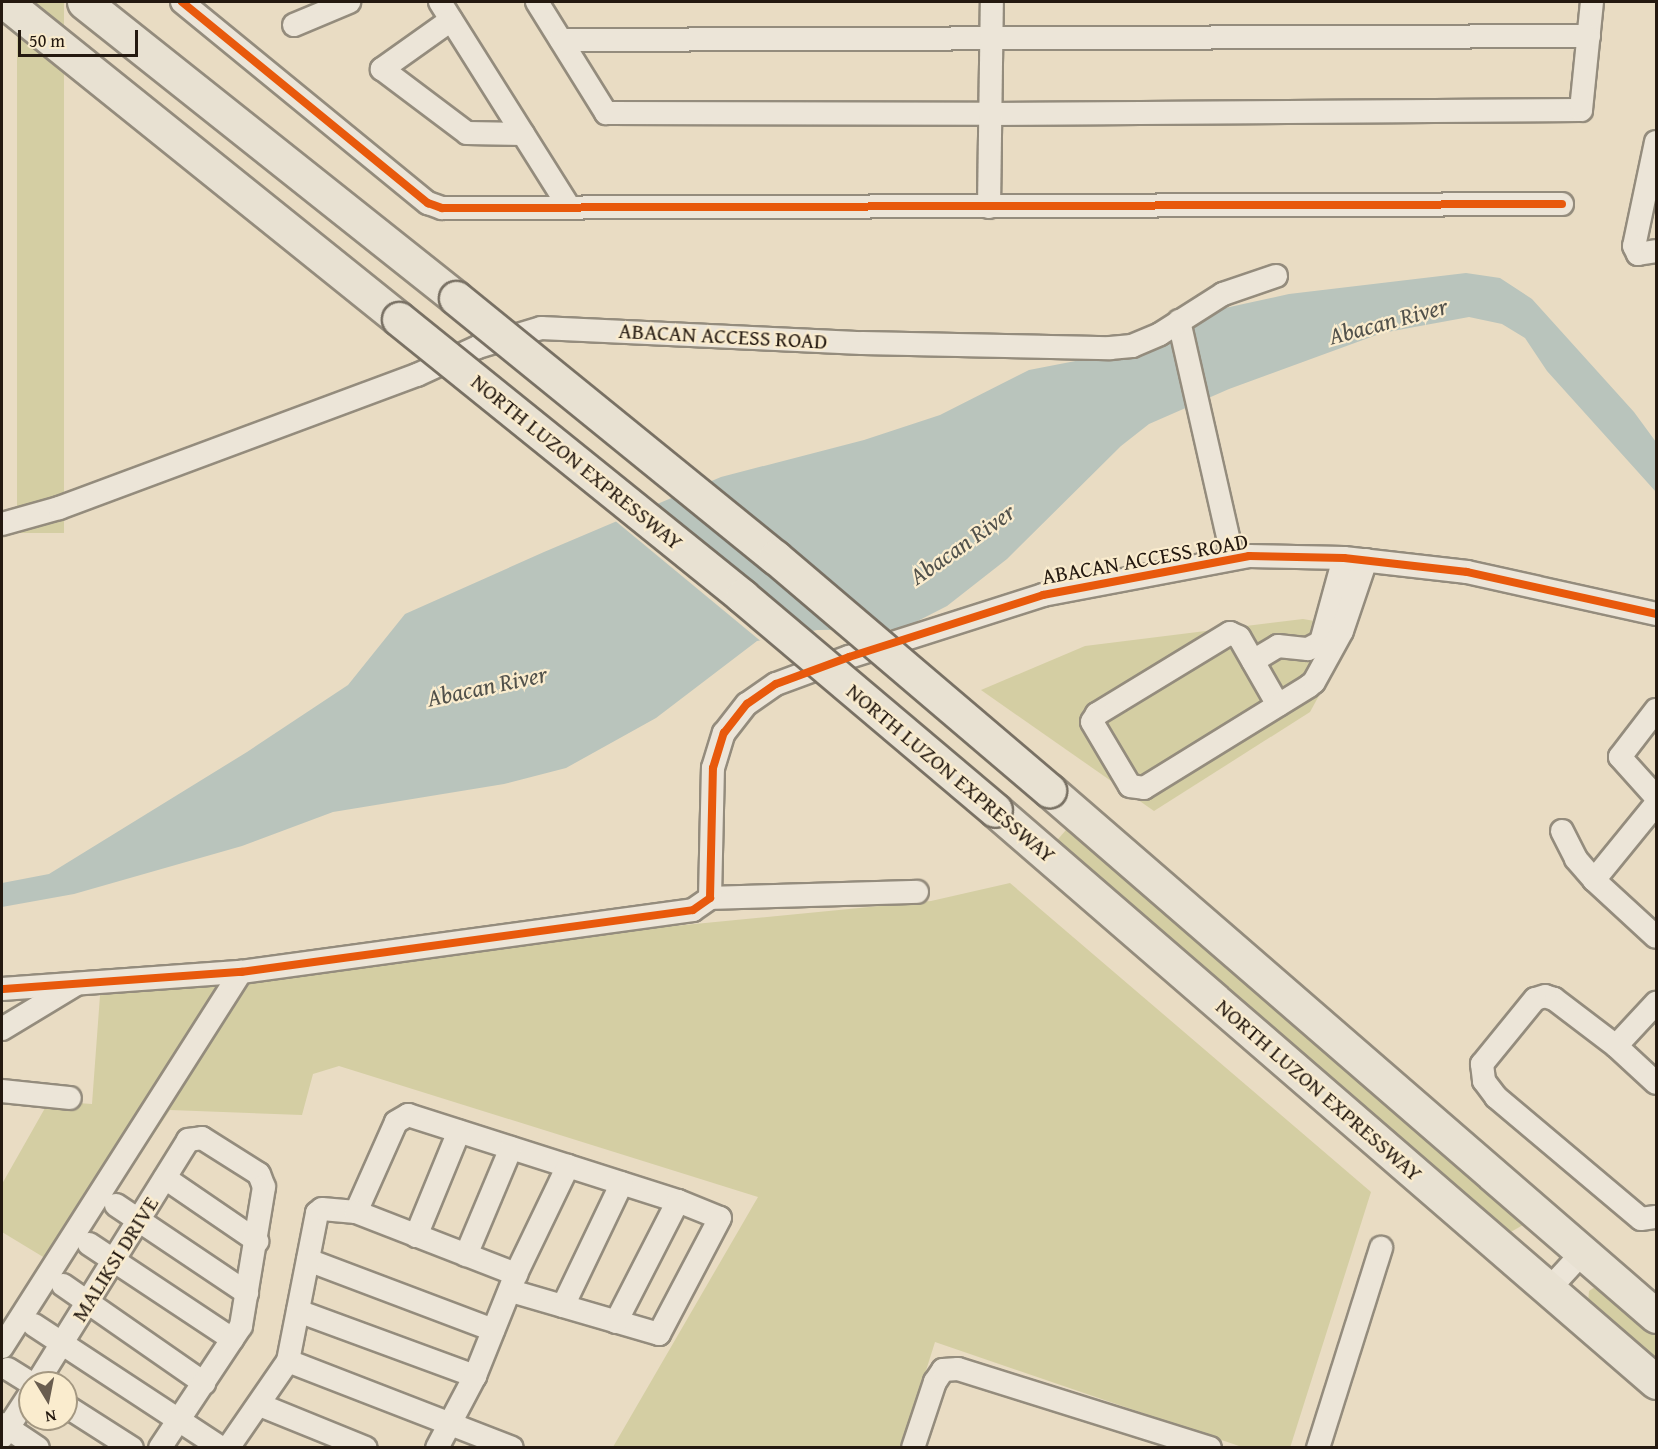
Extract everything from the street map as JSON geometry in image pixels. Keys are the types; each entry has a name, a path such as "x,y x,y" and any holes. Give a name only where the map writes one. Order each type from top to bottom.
{"highway":[{"name":"NORTH LUZON EXPRESSWAY","path":"5,2 742,596 995,810 1656,1382"},
{"path":"84,2 456,298 775,557 1049,790 1584,1251 1656,1316"}],"street":[{"path":"182,2 428,203 442,208 567,204 989,207 1562,204"},
{"path":"294,25 349,2"},
{"path":"537,2 606,113 990,114 1581,110 1592,2"},
{"path":"989,207 992,2"},
{"path":"523,134 466,133 382,69 446,11 567,204"},
{"path":"561,40 1589,36"},
{"path":"1648,248 1656,147"},
{"name":"ABACAN ACCESS ROAD","path":"2,524 59,508 417,375 478,347 541,328 862,343 1110,348 1151,338 1180,324 1223,294 1276,276"},
{"name":"ABACAN ACCESS ROAD","path":"1180,324 1231,548"},
{"name":"ABACAN ACCESS ROAD","path":"710,897 712,768 724,733 747,704 776,684 914,634 1043,595 1231,548 1467,572 1656,614"},
{"path":"1252,661 1278,646 1308,649 1321,642 1344,558"},
{"path":"1278,705 1239,637 1226,633 1097,714 1092,722 1130,786 1138,789 1278,705 1318,676 1342,631 1366,560"},
{"path":"1656,710 1620,757 1656,797"},
{"path":"1593,880 1656,804"},
{"path":"1562,831 1576,859 1593,880 1656,937"},
{"path":"2,989 82,981 241,972 693,910 710,897 917,892"},
{"path":"2,1347 241,972"},
{"path":"2,1029 82,981"},
{"path":"1656,1083 1616,1046 1554,999 1535,999 1482,1064 1484,1081 1496,1097 1641,1219 1656,1216"},
{"path":"1616,1046 1656,1003"},
{"path":"3,1094 70,1098"},
{"path":"228,1448 260,1406 288,1362 317,1213 329,1208 356,1212 466,1255 563,1306 659,1334 720,1222 718,1215 678,1201 459,1131 400,1116 356,1212"},
{"path":"416,1236 459,1131"},
{"name":"MALIKSI DRIVE","path":"45,1371 188,1140 195,1137 264,1179 257,1241"},
{"path":"466,1255 511,1148"},
{"path":"436,1448 476,1376 514,1282 568,1166"},
{"path":"160,1448 241,1326 257,1241 165,1178"},
{"path":"563,1306 622,1183"},
{"path":"615,1322 678,1201"},
{"path":"116,1205 247,1293"},
{"path":"89,1244 232,1339"},
{"path":"1318,1448 1381,1248"},
{"path":"1550,1288 1584,1251"},
{"path":"308,1260 493,1330"},
{"path":"63,1285 204,1383"},
{"path":"298,1311 476,1376"},
{"path":"34,1325 221,1448"},
{"path":"288,1362 508,1447"},
{"path":"8,1369 18,1375"},
{"path":"913,1448 935,1382 943,1370 958,1369 1210,1448"},
{"path":"260,1406 366,1448"},
{"path":"18,1410 3,1430 38,1448"},
{"path":"78,1414 132,1448"}],"shaded area":[{"path":"17,2 64,2 64,533 17,533"},
{"path":"1303,619 1356,628 1310,712 1154,811 981,690 1085,646"},
{"path":"1072,823 1524,1217 1523,1225 1509,1233 1053,845"},
{"path":"1010,883 1371,1192 1290,1448 1242,1447 935,1342 902,1447 613,1447 758,1197 339,1066 313,1074 302,1115 170,1110 63,1269 2,1232 2,1184 49,1101 92,1104 101,982 931,901"},
{"path":"1595,1287 1605,1287 1656,1328 1656,1370 1588,1303 1589,1291"}],"water":[{"name":"Abacan River","path":"1466,273 1500,278 1532,299 1634,412 1656,442 1656,492 1547,371 1525,338 1502,324 1469,317 1382,333 1229,389 1149,424 1121,446 1007,559 947,606 902,629 817,630 757,641 656,718 566,768 504,784 333,812 242,846 74,894 2,907 2,883 49,874 247,752 348,685 405,614 544,552 721,477 864,440 940,415 1029,370 1158,345 1225,308 1289,294"}],"pier":[{"path":"645,506 802,636 763,643 613,519"}],"cycle path":[{"path":"182,2 428,203 442,208 1562,204"},
{"path":"2,989 241,972 693,910 710,898 713,768 724,733 747,704 776,684 849,657 1043,595 1249,556 1344,558 1467,572 1656,614"}]}
